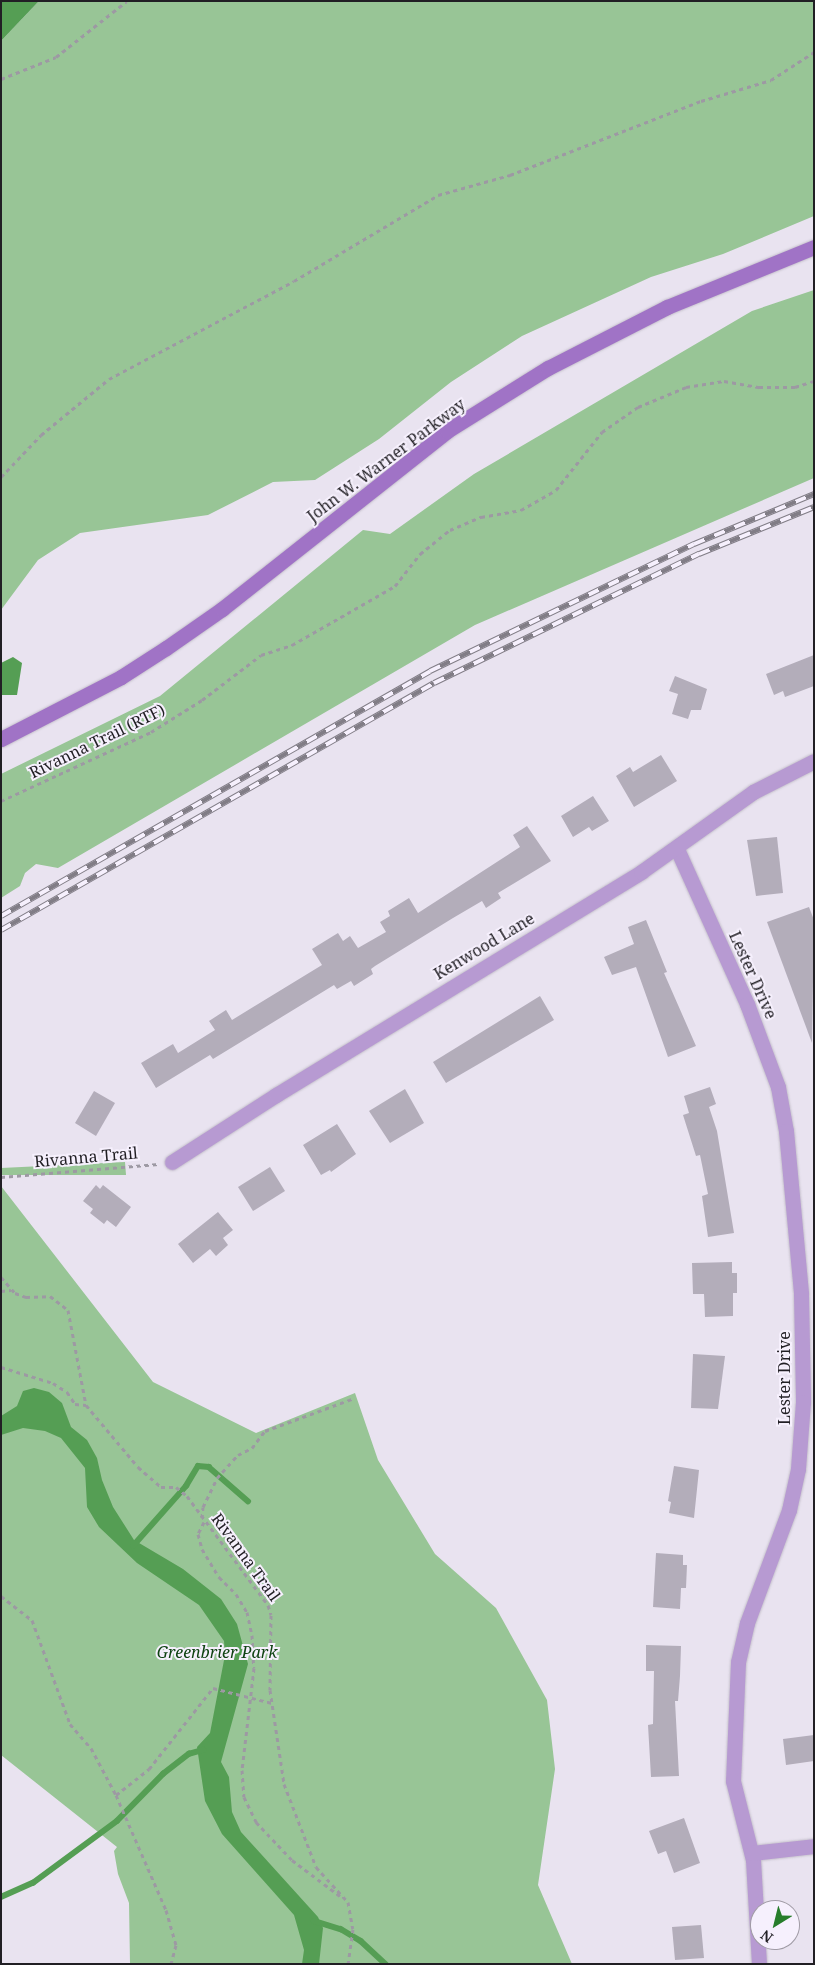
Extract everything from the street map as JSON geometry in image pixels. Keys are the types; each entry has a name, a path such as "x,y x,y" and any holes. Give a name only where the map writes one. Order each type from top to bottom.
{"main road":[{"name":"John W. Warner Parkway","path":"1,739 121,678 166,648 222,609 447,431 540,373 667,307 814,247"}],"street":[{"name":"Kenwood Lane","path":"172,1162 276,1094 677,849 753,792 814,761"},
{"name":"Lester Drive","path":"677,849 751,1012 778,1087 790,1169 801,1294 808,1344 798,1469 789,1510 756,1595 738,1662 733,1781 752,1853 759,1964"},
{"path":"752,1853 814,1846"}],"path":[{"path":"1,79 56,57 127,1"},
{"path":"1,477 41,435 109,379 294,281 438,195 510,175 701,101 770,80 814,52"},
{"name":"Rivanna Trail (RTF)","path":"1,801 152,732 202,700 262,654 292,645 395,586 420,554 450,530 481,516 521,510 556,490 602,432 638,407 686,387 724,381 786,387 814,381"},
{"name":"Rivanna Trail","path":"1,1177 172,1162"},
{"path":"1,1277 11,1290 26,1297 50,1296 68,1310 86,1404 75,1404 67,1392 53,1382 1,1367"},
{"path":"1,1291 11,1290"},
{"path":"346,1901 292,1860 250,1812 244,1797 242,1770 254,1647 247,1612 236,1594 219,1577 202,1549 198,1534 203,1520 203,1507 218,1478 238,1455 252,1448 265,1431 354,1398"},
{"name":"Rivanna Trail","path":"86,1404 138,1467 161,1487 176,1487 187,1496 268,1605 271,1615 272,1703 284,1784 316,1867 346,1901 353,1929 348,1964"},
{"path":"1,1596 32,1620 70,1724 91,1748 116,1795 166,1910 176,1945 171,1964"},
{"path":"116,1795 149,1769 213,1688 272,1703"}],"green space":[{"path":"39,1 814,1 814,216 723,254 651,277 522,336 451,382 379,439 315,480 273,482 208,515 80,533 38,560 1,610 1,41"},
{"path":"814,290 814,478 475,625 58,868 36,864 25,873 20,886 1,898 1,774 160,696 363,530 390,534 474,474 752,311"},
{"path":"125,1162 126,1175 1,1175 1,1168"},
{"name":"Greenbrier Park","path":"1,1186 153,1382 256,1433 355,1393 378,1460 435,1554 496,1608 547,1700 555,1769 538,1885 572,1964 130,1964 129,1903 118,1874 114,1851 117,1847 1,1755"}],"shaded area":[{"path":"1,1 39,1 1,41"},
{"path":"13,657 22,663 17,695 1,695 1,663"},
{"path":"34,1388 49,1392 62,1403 71,1427 87,1440 97,1458 102,1480 113,1507 134,1540 183,1569 221,1599 237,1624 248,1664 221,1762 229,1777 232,1812 241,1832 318,1917 323,1928 319,1964 302,1964 304,1950 294,1915 222,1834 205,1801 197,1747 210,1733 225,1655 224,1641 199,1605 137,1563 99,1527 87,1507 85,1468 61,1438 45,1431 23,1428 1,1435 1,1416 17,1406 23,1391"}],"building":[{"path":"814,655 814,686 785,697 783,691 774,695 766,674"},
{"path":"675,676 707,689 701,710 691,710 688,719 672,714 678,694 669,691"},
{"path":"661,755 677,781 634,807 616,776 630,767 633,772"},
{"path":"593,796 609,821 592,831 589,827 573,837 561,816"},
{"path":"527,826 551,861 498,893 501,898 486,908 482,901 375,966 371,969 373,974 354,986 351,981 337,989 334,985 213,1059 210,1055 156,1088 141,1063 173,1044 178,1053 215,1030 209,1021 226,1010 232,1020 322,965 312,949 338,933 343,941 350,936 358,948 386,932 380,922 390,916 388,911 409,898 418,913 520,847 513,835"},
{"path":"777,837 783,893 756,896 747,840"},
{"path":"809,907 814,920 812,1043 767,922"},
{"path":"646,920 667,972 664,973 696,1046 668,1057 636,967 612,975 604,957 634,944 628,927"},
{"path":"540,996 554,1020 446,1083 433,1062"},
{"path":"710,1087 716,1104 709,1107 717,1131 734,1233 708,1237 702,1196 708,1194 700,1155 696,1156 683,1115 689,1113 684,1096"},
{"path":"405,1089 424,1123 390,1143 369,1111"},
{"path":"94,1091 115,1103 96,1136 75,1123"},
{"path":"337,1124 356,1154 331,1172 330,1170 321,1175 303,1145"},
{"path":"270,1167 285,1191 253,1211 238,1187"},
{"path":"96,1185 100,1189 103,1185 131,1207 116,1227 107,1220 104,1224 90,1213 93,1209 83,1201"},
{"path":"218,1212 233,1230 223,1238 228,1245 216,1256 210,1249 193,1263 178,1244"},
{"path":"732,1262 732,1273 737,1273 737,1293 733,1293 733,1316 705,1317 704,1294 693,1294 692,1263"},
{"path":"693,1354 725,1356 718,1409 691,1408"},
{"path":"674,1466 699,1470 694,1518 669,1513 671,1502 668,1501"},
{"path":"656,1553 683,1555 683,1565 687,1565 686,1588 681,1588 680,1609 653,1607"},
{"path":"646,1645 681,1646 678,1701 675,1701 679,1776 651,1777 648,1725 653,1724 654,1671 646,1671"},
{"path":"814,1735 814,1761 786,1765 783,1739"},
{"path":"684,1818 700,1863 674,1873 666,1851 658,1854 649,1831"},
{"path":"701,1925 704,1958 675,1960 672,1927"}],"waterway":[{"path":"133,1546 186,1486 198,1466 209,1467 248,1501"},
{"path":"1,1897 33,1883 117,1821 163,1774 189,1754 203,1750"},
{"path":"314,1921 341,1929 361,1941 386,1964"}],"railway":[{"path":"1,916 430,671 694,544 814,494"},
{"path":"1,930 434,683 699,554 814,507"}]}
